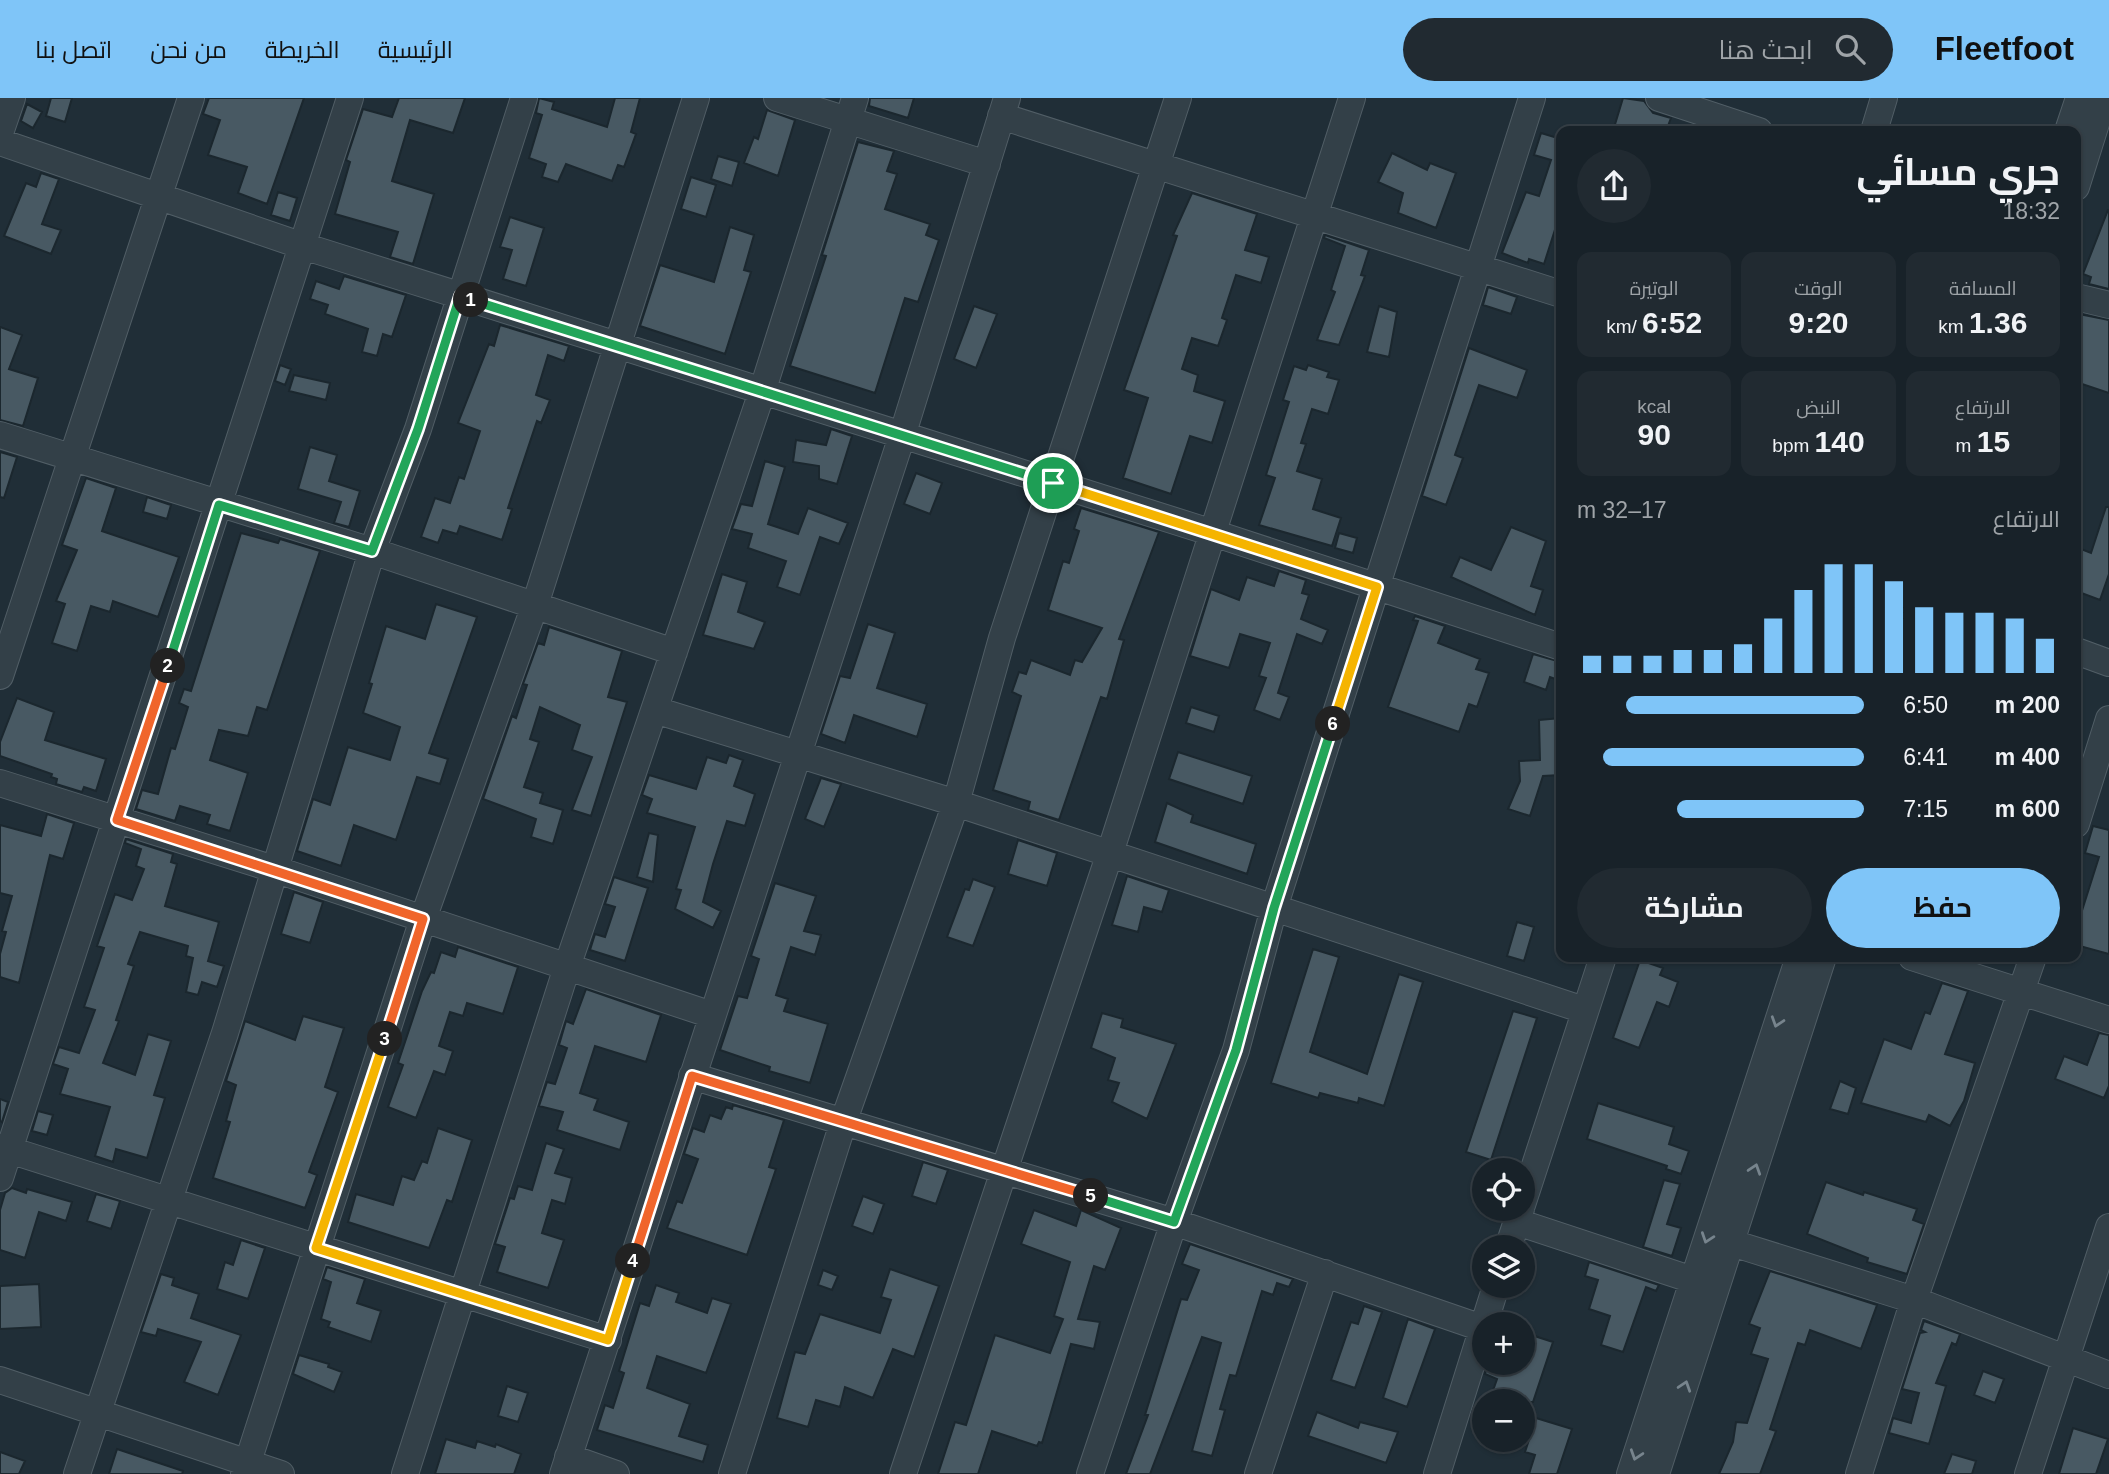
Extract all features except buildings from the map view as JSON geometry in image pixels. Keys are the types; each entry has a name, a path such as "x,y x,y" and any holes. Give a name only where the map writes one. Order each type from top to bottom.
{"street":[{"path":"0,133 12,98"},
{"path":"0,676 70,457 191,98"},
{"path":"0,1178 4,1149 117,820 351,98"},
{"path":"77,1474 169,1203 277,870 372,551 418,429 524,98"},
{"path":"246,1469 423,919 535,605 696,98"},
{"path":"777,98 851,109 986,164"},
{"path":"732,1474 844,1120 956,803 1002,638 1178,98"},
{"path":"903,1474 1110,853 1352,98"},
{"path":"1090,1474 1174,1222 1236,1050 1274,908 1532,98"},
{"path":"1658,98 1743,126"},
{"path":"1876,126 1884,98"},
{"path":"2070,126 2079,98"},
{"path":"2081,171 2104,98"},
{"path":"616,1474 565,1466 902,436 1004,107 1155,165 1556,292"},
{"path":"405,1474 465,1294 567,967 762,392 851,109"},
{"path":"0,142 303,246 1213,533 1556,645"},
{"path":"2081,298 2109,305"},
{"path":"0,435 372,551 674,652"},
{"path":"2081,653 2109,663"},
{"path":"655,710 956,803 1584,1010"},
{"path":"2081,808 2109,719"},
{"path":"0,783 277,870 712,1015"},
{"path":"1535,1165 1601,962"},
{"path":"1630,1474 1796,962"},
{"path":"1656,1474 1821,962"},
{"path":"1927,962 2109,1020"},
{"path":"1859,1474 1914,1300 2031,962"},
{"path":"692,1076 1174,1222 1472,1324"},
{"path":"4,1149 608,1340"},
{"path":"1535,1218 1693,1280"},
{"path":"2028,1474 2109,1227"},
{"path":"1732,1243 1914,1300 2109,1375"},
{"path":"1258,1474 1325,1273"},
{"path":"1437,1474 1472,1360"},
{"path":"0,1380 246,1469 281,1474"}],"route":[{"path":"460,296 1053,483 1377,587 1274,908 1236,1050 1174,1222 692,1076 608,1340 316,1248 423,919 117,820 219,505 372,551 418,429 460,296"}]}
